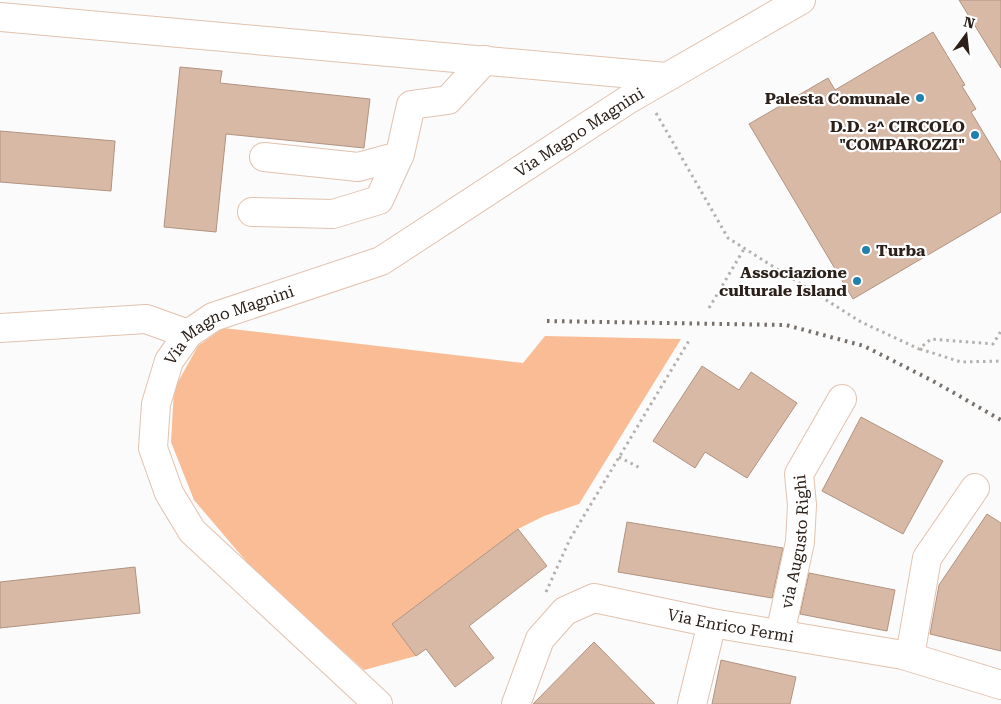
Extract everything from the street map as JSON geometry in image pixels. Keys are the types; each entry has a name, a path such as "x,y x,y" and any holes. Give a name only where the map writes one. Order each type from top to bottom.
{"street":[{"name":"Via Magno Magnini","path":"378,704 192,531 169,494 152,448 156,404 169,361 188,334 214,316 381,261 643,91 801,0"},
{"name":"Via Magno Magnini","path":"0,17 666,77"},
{"path":"252,212 333,214 380,200 399,156 410,105 448,100 485,60"},
{"path":"264,157 358,167 399,156"},
{"path":"0,328 146,319 188,334"},
{"name":"via Augusto Righi","path":"780,634 800,542 802,505 800,474 842,400"},
{"path":"910,656 926,558 975,488"},
{"name":"Via Enrico Fermi","path":"516,704 540,639 565,611 594,598 712,623 910,656 1001,685"},
{"path":"692,704 712,623"}],"path":[{"path":"643,91 728,238 860,322 919,349 961,362 1001,361"},
{"path":"709,308 744,249"},
{"path":"919,349 931,338 993,344 1001,331"},
{"path":"555,622 544,596 570,539 690,339"},
{"path":"620,458 642,469"}],"shaded area":[{"path":"223,328 523,363 545,336 681,339 579,504 544,516 518,529 392,624 416,656 364,670 258,575 194,500 171,442 174,389 198,346"}],"building":[{"path":"959,0 1001,0 1001,68"},
{"path":"933,32 965,85 962,86 976,109 971,112 1001,162 1001,212 853,299 749,124 828,78 835,90"},
{"path":"180,67 222,71 220,83 370,99 364,148 226,134 216,232 164,227"},
{"path":"0,131 115,141 111,191 0,182"},
{"path":"702,366 739,390 751,372 797,403 747,478 705,452 695,468 653,441"},
{"path":"861,417 943,461 903,534 822,491"},
{"path":"987,514 1001,523 1001,651 930,634 939,585"},
{"path":"627,522 783,548 772,598 618,572"},
{"path":"518,529 547,566 469,626 494,658 455,687 426,649 416,656 392,624"},
{"path":"135,567 140,613 0,628 0,582"},
{"path":"809,573 895,590 887,631 800,614"},
{"path":"594,642 655,704 533,704"},
{"path":"721,660 796,677 790,704 712,704"}],"railway":[{"path":"547,321 786,325 864,346 933,381 1001,420"}],"place":[{"name":"Palesta Comunale","path":"920,98"},
{"name":"D.D. 2^ CIRCOLO \"COMPAROZZI\"","path":"975,135"},
{"name":"Turba","path":"866,250"},
{"name":"Associazione culturale Island","path":"857,281"}]}
